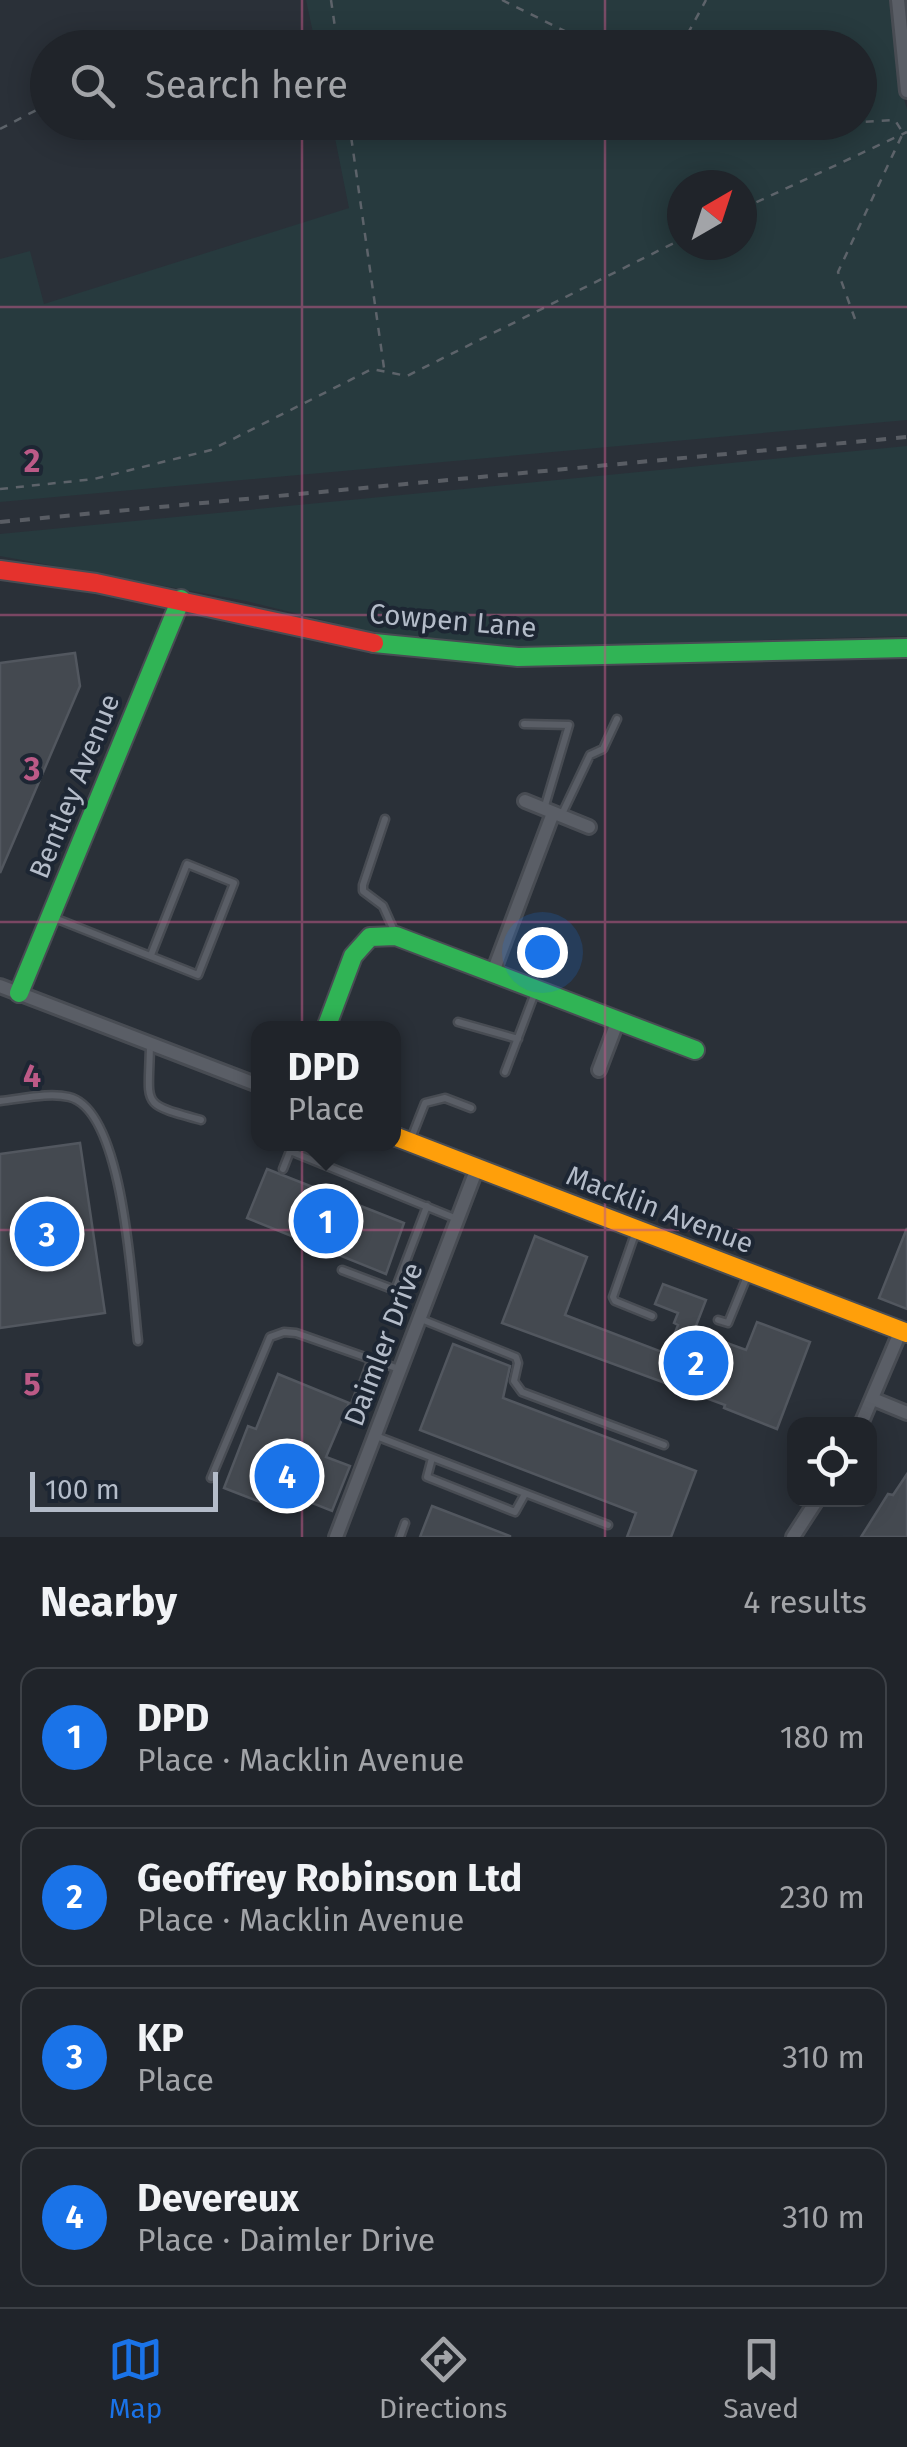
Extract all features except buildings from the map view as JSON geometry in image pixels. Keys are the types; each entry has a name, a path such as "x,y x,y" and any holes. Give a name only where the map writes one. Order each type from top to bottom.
{"street":[{"path":"898,0 907,91"},
{"name":"Cowpen Lane","path":"0,570 80,579 379,644 454,654 518,657 907,648"},
{"name":"Bentley Avenue","path":"19,993 181,600"},
{"path":"525,801 589,827"},
{"path":"493,972 553,812"},
{"path":"329,1021 353,956 370,937 396,936 695,1050"},
{"path":"0,986 251,1082"},
{"path":"599,1070 618,1020"},
{"name":"Macklin Avenue","path":"402,1140 904,1332"},
{"name":"Daimler Drive","path":"336,1537 477,1168"},
{"path":"864,1417 904,1332"},
{"path":"873,1399 907,1413"},
{"path":"792,1537 812,1507"}],"lane":[{"path":"553,812 590,755 603,749 617,718"},
{"path":"524,724 569,724 553,812"},
{"path":"385,819 363,890 382,906 396,936"},
{"path":"51,916 198,975 234,883 187,864 151,956"},
{"path":"506,1072 536,989"},
{"path":"458,1022 518,1039"},
{"path":"150,1044 150,1098 158,1108 201,1120"},
{"path":"0,1101 71,1097 96,1117 112,1153 122,1205 138,1340"},
{"path":"402,1140 425,1102 445,1098 471,1108"},
{"path":"283,1169 290,1151 458,1219"},
{"path":"342,1270 395,1290 427,1206"},
{"path":"637,1230 613,1296 615,1301 652,1316"},
{"path":"718,1320 728,1323 749,1272"},
{"path":"420,1318 516,1358 514,1381 522,1392 664,1445"},
{"path":"210,1478 270,1337 296,1333 400,1369"},
{"path":"351,1416 372,1360"},
{"path":"375,1436 608,1525"},
{"path":"432,1458 428,1476 514,1512 524,1494"},
{"path":"400,1537 405,1523"}],"path":[{"path":"332,0 336,30"},
{"path":"502,0 563,30"},
{"path":"690,30 706,0"},
{"path":"0,128 30,113"},
{"path":"877,121 894,120 905,132"},
{"path":"757,202 905,132"},
{"path":"855,319 838,272 905,132"},
{"path":"352,140 385,372"},
{"path":"0,489 94,479 211,450 372,370 407,376 667,246"}],"green space":[{"path":"306,0 891,0 899,83 907,109 907,420 0,502 0,259 30,251 44,304 349,208 335,140 877,140 877,30 312,30"},
{"path":"907,446 907,636 520,647 379,634 246,601 0,556 0,534"}],"railway":[{"path":"0,522 907,437"}],"traffic: fast":[{"path":"19,993 181,599"},
{"path":"374,643 518,657 907,648"},
{"path":"329,1021 353,956 370,937 396,936 695,1050"}],"traffic: slow":[{"path":"401,1139 907,1333"}],"traffic: jam":[{"path":"0,570 96,583 374,643"}],"place":[{"name":"DPD","path":"326,1221"},
{"name":"KP","path":"47,1234"},
{"name":"Geoffrey Robinson Ltd","path":"696,1363"},
{"name":"Devereux","path":"287,1476"}]}
